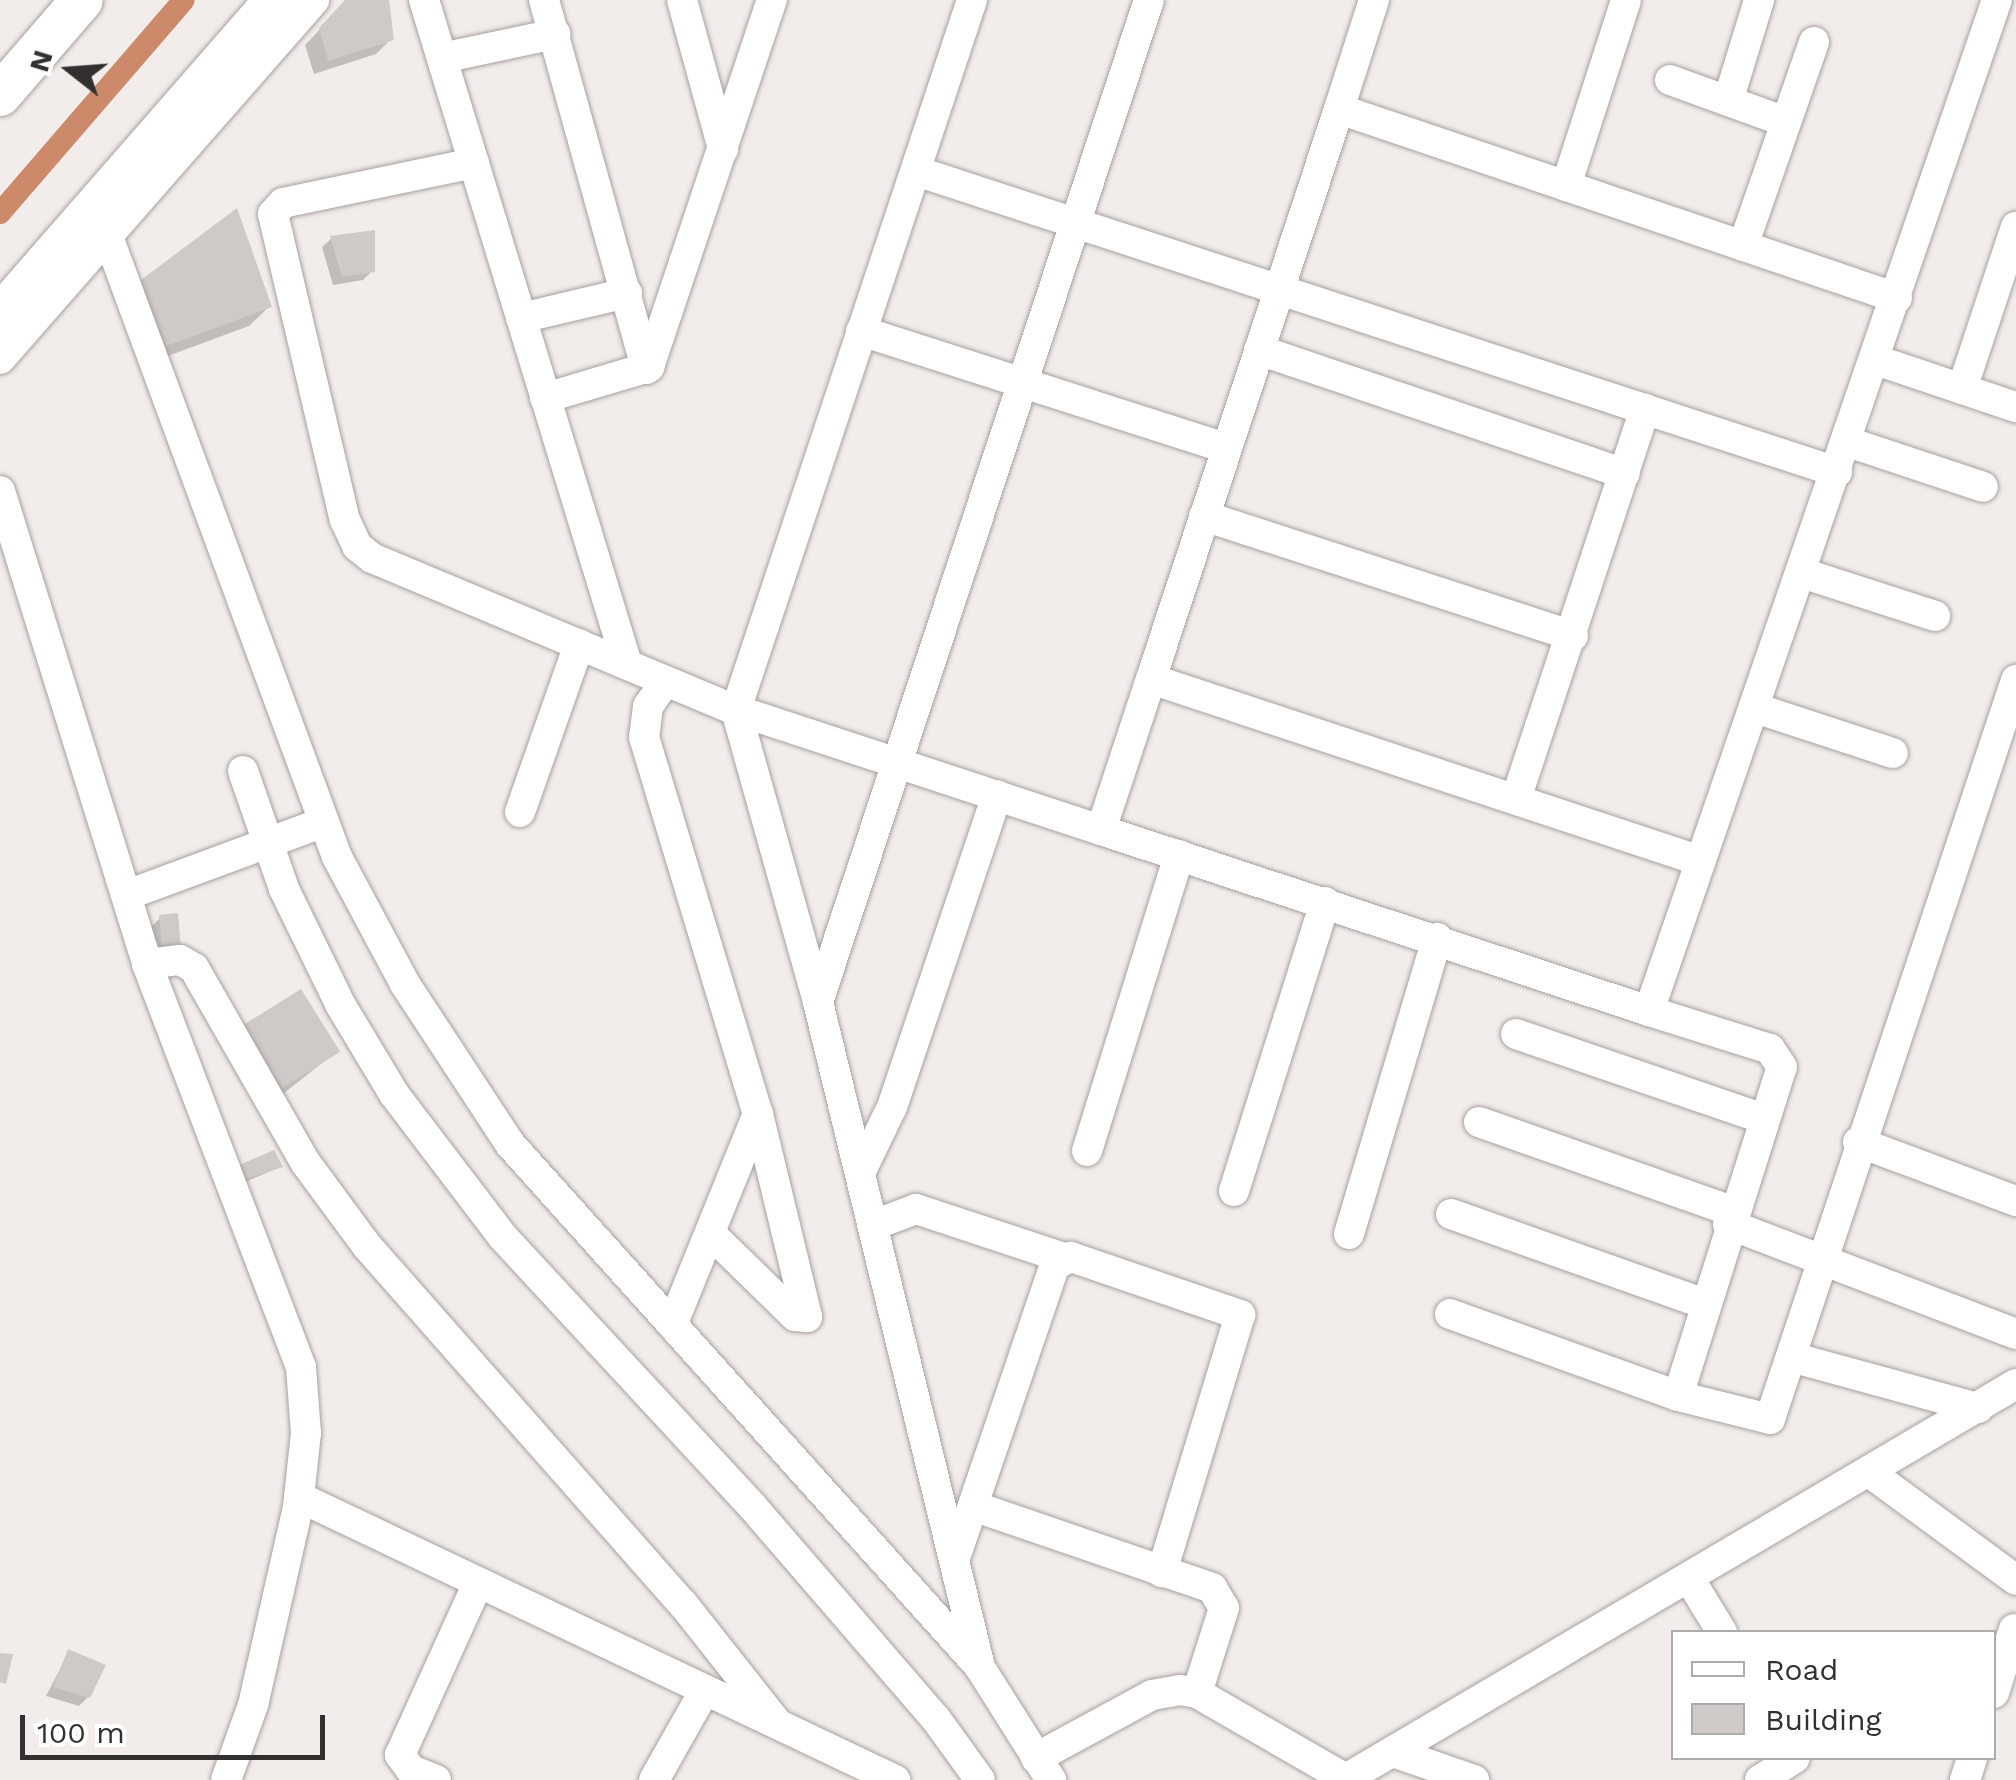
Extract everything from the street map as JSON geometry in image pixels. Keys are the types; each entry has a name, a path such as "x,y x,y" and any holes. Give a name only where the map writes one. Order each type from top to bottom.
{"highway":[{"path":"0,95 82,0"},
{"path":"0,316 91,236 276,0"}],"street":[{"path":"0,359 91,236 314,0"},
{"path":"424,0 627,664"},
{"path":"544,0 646,369"},
{"path":"682,0 723,149"},
{"path":"646,369 772,0"},
{"path":"972,0 736,710 818,1002 956,1556 979,1666"},
{"path":"818,1002 1080,221 1149,0"},
{"path":"1101,830 1374,0"},
{"path":"1566,186 1626,0"},
{"path":"1728,101 1758,0"},
{"path":"1649,1012 1848,442 1996,0"},
{"path":"2009,0 2016,2"},
{"path":"442,58 554,34"},
{"path":"1742,246 1814,42"},
{"path":"1670,80 1786,122"},
{"path":"1339,109 1897,298"},
{"path":"474,163 276,206 274,223 356,546 736,710 1437,938 1779,1056 1782,1068 1730,1217 1678,1396"},
{"path":"916,171 1080,221 1837,472"},
{"path":"1962,389 2016,228"},
{"path":"91,236 295,831 340,1004 394,1094 502,1236 802,1563 936,1719 980,1780"},
{"path":"521,318 626,294"},
{"path":"861,330 1226,448"},
{"path":"1258,350 1625,474"},
{"path":"1876,360 2016,407"},
{"path":"546,398 646,369"},
{"path":"1516,799 1645,409"},
{"path":"1848,442 1983,487"},
{"path":"0,491 147,964 301,1367 306,1434 299,1497 253,1705 226,1780"},
{"path":"1204,516 1573,636"},
{"path":"1802,573 1936,616"},
{"path":"520,812 579,644"},
{"path":"1151,679 1701,861"},
{"path":"1450,1314 1678,1396 1770,1419 1858,1142 2016,680"},
{"path":"665,682 648,706 644,737 758,1114 807,1317 796,1316 711,1234"},
{"path":"1755,708 1892,753"},
{"path":"243,771 359,903 480,1103 979,1666 1044,1769 1152,1695 1197,1693 1345,1779 2016,1384"},
{"path":"860,1171 892,1107 997,794"},
{"path":"126,895 295,831"},
{"path":"1087,1151 1178,855"},
{"path":"1234,1191 1325,902"},
{"path":"1349,1234 1437,938"},
{"path":"147,964 180,960 194,968 304,1162 368,1246 684,1604 777,1723"},
{"path":"1516,1034 1764,1119"},
{"path":"673,1323 758,1114"},
{"path":"1479,1122 1730,1217 1820,1260 2016,1334"},
{"path":"1858,1142 2016,1201"},
{"path":"874,1225 916,1209 1240,1315 1162,1572"},
{"path":"1451,1214 1703,1303"},
{"path":"956,1556 1061,1257"},
{"path":"1790,1357 1978,1408"},
{"path":"1869,1472 2016,1580"},
{"path":"299,1497 895,1780"},
{"path":"973,1506 1220,1596 1224,1608 1197,1693"},
{"path":"1689,1578 1721,1630"},
{"path":"436,1780 410,1770 400,1755 478,1583"},
{"path":"1996,1684 2008,1633"},
{"path":"654,1780 706,1690"},
{"path":"1393,1752 1474,1780"}],"building":[{"path":"345,0 389,0 394,40 328,61 319,28"},
{"path":"237,208 272,307 166,346 137,283"},
{"path":"375,230 375,272 342,277 330,236"},
{"path":"178,913 182,955 163,956 159,915"},
{"path":"301,989 340,1052 282,1088 242,1026"},
{"path":"274,1150 283,1167 239,1181 230,1169"},
{"path":"68,1649 106,1665 90,1698 53,1687"},
{"path":"0,1653 13,1654 6,1684 0,1682"}],"waterway":[{"path":"0,213 184,0"}]}
